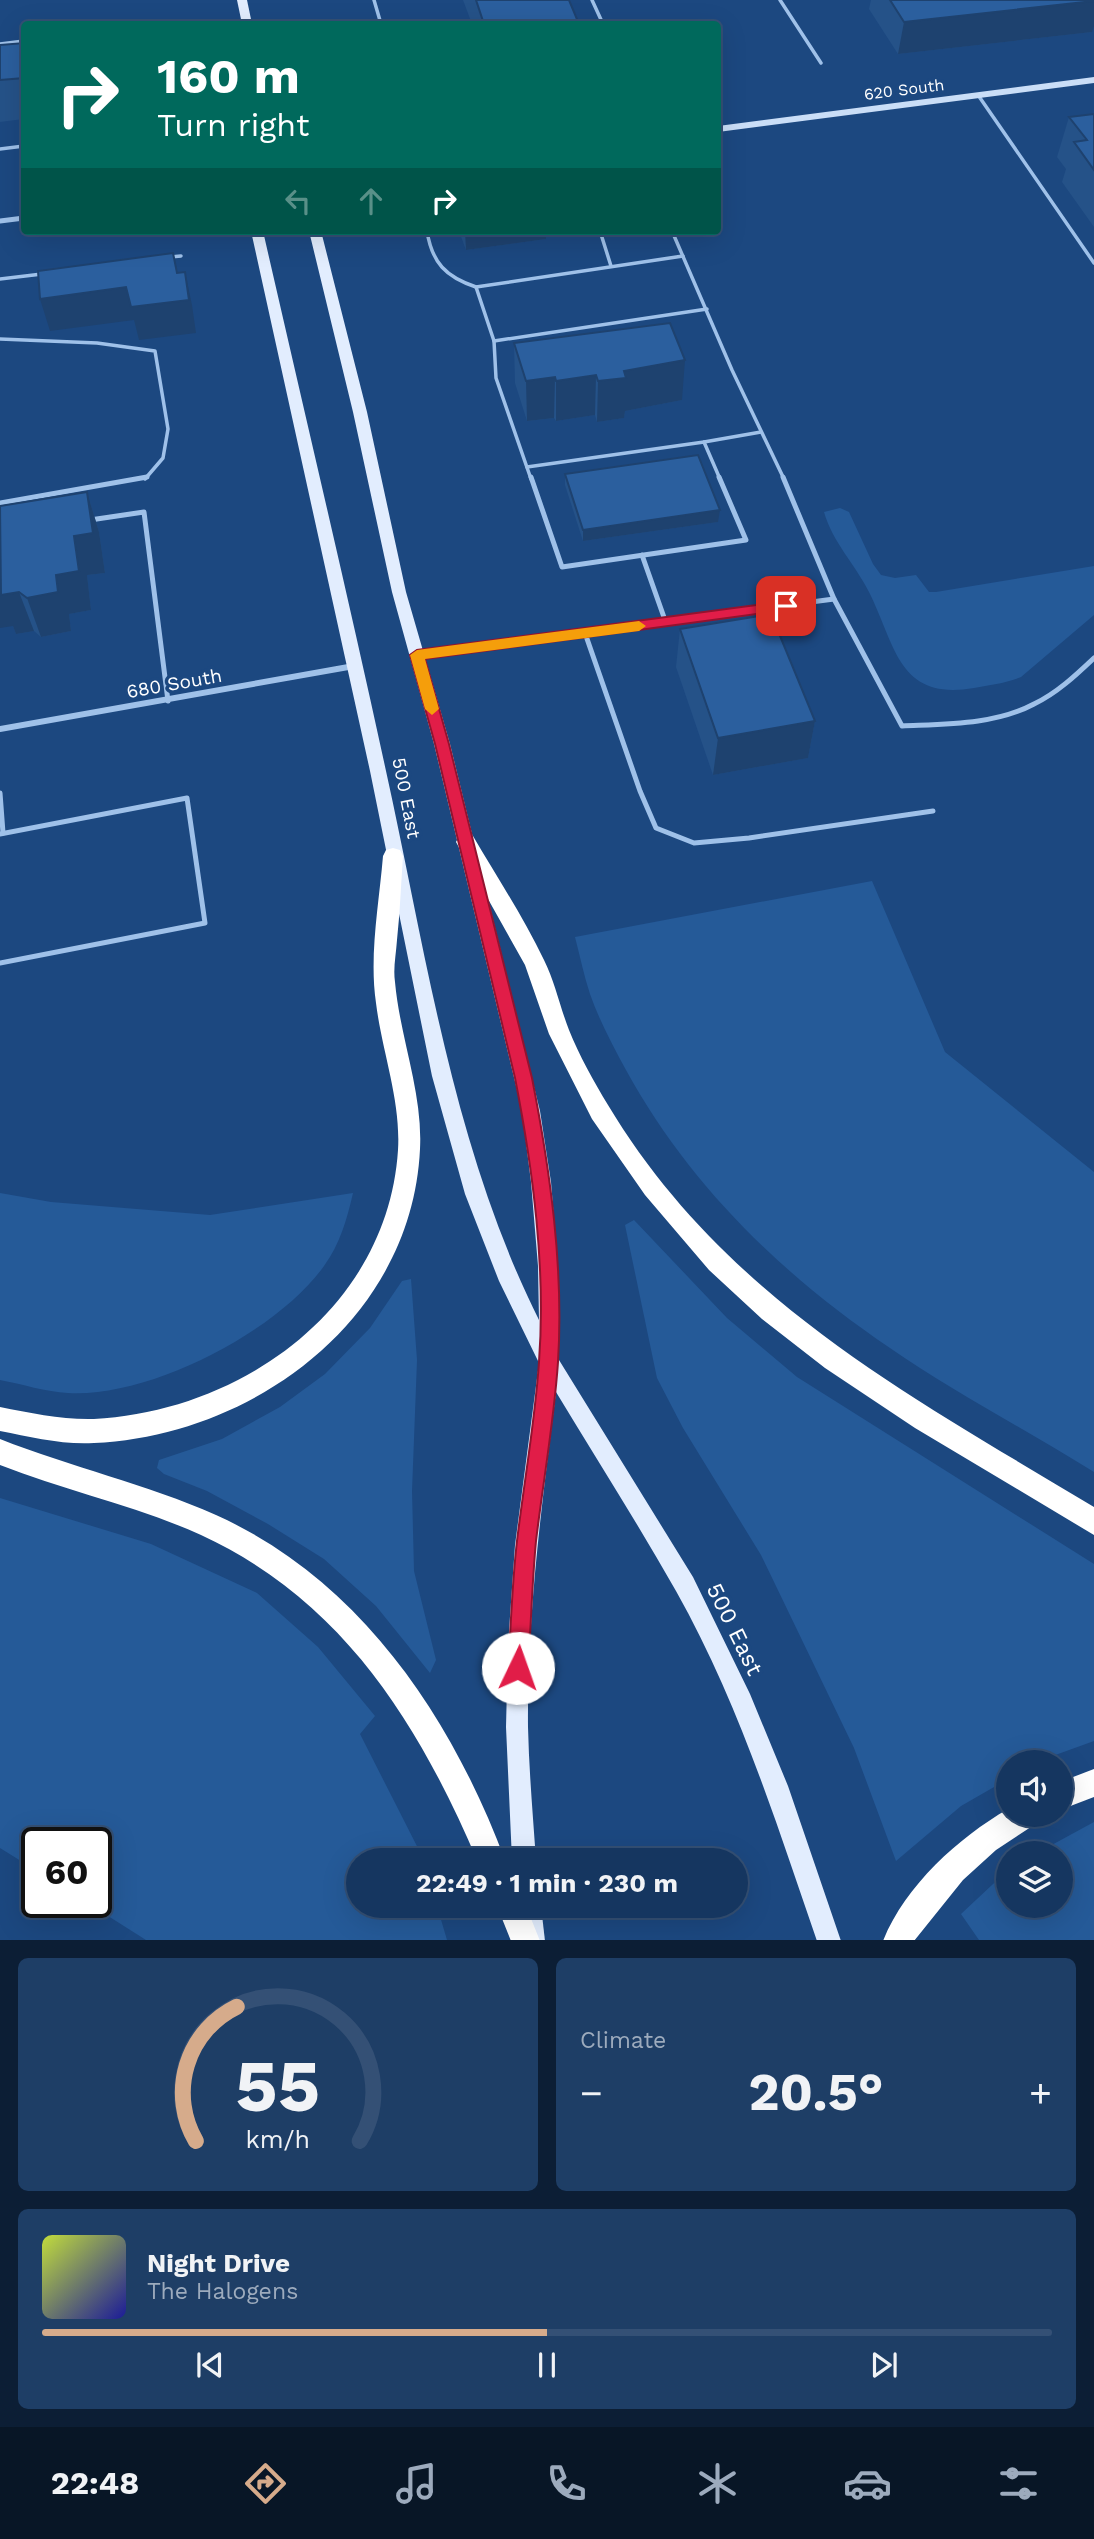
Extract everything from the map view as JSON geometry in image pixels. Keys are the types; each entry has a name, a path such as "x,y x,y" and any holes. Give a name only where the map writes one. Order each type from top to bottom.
{"highway":[{"path":"466,842 535,963 560,1034 600,1112 653,1188 717,1262 770,1311 834,1360 924,1419 1094,1522"},
{"path":"0,1419 57,1429 99,1431 154,1423 208,1407 264,1381 299,1356 345,1312 368,1281 382,1258 393,1231 404,1190 409,1149 407,1111 383,982 393,856"},
{"path":"0,1452 209,1525 270,1559 317,1595 353,1629 415,1708 459,1787 486,1848"},
{"path":"1073,1791 1094,1783"},
{"path":"898,1940 940,1880 981,1843 1006,1827"},
{"path":"516,1918 526,1940"}],"main road":[{"path":"242,0 246,21"},
{"name":"500 East","path":"258,235 354,666 440,1076 464,1162 502,1265 549,1362 685,1585 763,1752 817,1898 829,1940"},
{"path":"316,235 360,412 400,592 466,842 533,1121 541,1182 548,1266 549,1362 526,1545 519,1645 517,1727 523,1848"},
{"path":"530,1918 533,1940"}],"street":[{"name":"620 South","path":"721,129 1094,80"},
{"path":"0,221 21,218"},
{"name":"680 South","path":"0,729 354,666"}],"lane":[{"path":"374,0 380,21"},
{"path":"592,0 602,21"},
{"path":"780,0 821,63"},
{"path":"0,44 21,41"},
{"path":"978,95 1094,263"},
{"path":"0,149 21,146"},
{"path":"428,235 437,264 446,276 476,286 683,256"},
{"path":"601,235 611,267"},
{"path":"673,235 793,498 834,599 902,726 949,723 1016,713 1059,689 1094,659"},
{"path":"168,258 181,256"},
{"path":"0,279 52,273"},
{"path":"476,286 494,341 496,378 562,567 746,540 704,442"},
{"path":"494,341 707,309"},
{"path":"0,339 97,343 155,351 168,429 163,458 145,479 0,503"},
{"path":"527,467 761,432"},
{"path":"79,522 144,512 168,701"},
{"path":"642,555 666,623"},
{"path":"417,655 834,599"},
{"path":"585,633 640,791 656,828 694,843 749,838 933,811"},
{"path":"0,793 2,834 187,799 205,923 0,963"}],"shaded area":[{"path":"840,508 849,512 873,564 881,575 895,578 916,575 929,592 936,592 1094,566 1094,615 1021,677 974,688 949,690 929,686 914,678 903,665 869,592 833,534 824,512"},
{"path":"872,881 945,1052 1094,1172 1094,1472 890,1348 812,1290 776,1258 741,1225 679,1152 626,1070 594,1004 575,937"},
{"path":"0,1193 51,1202 210,1215 353,1193 342,1231 324,1266 303,1291 244,1337 209,1356 136,1385 100,1392 68,1393 0,1380"},
{"path":"634,1220 727,1318 797,1377 1094,1564 1094,1741 1069,1750 996,1750 996,1786 961,1806 896,1861 854,1748 761,1555 683,1428 657,1378 625,1225"},
{"path":"411,1279 417,1360 412,1491 414,1571 436,1660 430,1673 376,1606 324,1559 268,1524 207,1491 164,1474 157,1468 159,1460 222,1439 280,1407 325,1374 370,1328 402,1281"},
{"path":"0,1498 151,1544 257,1593 318,1647 375,1716 360,1734 418,1848 346,1848 346,1918 441,1918 447,1940 146,1940 111,1918 112,1827 21,1827 21,1861 0,1848"},
{"path":"1094,1822 1094,1940 979,1940 961,1914 996,1881 996,1918 1073,1918 1073,1841 1059,1841"}],"building":[{"path":"476,0 569,0 578,21 483,21"},
{"path":"890,0 1094,0 1094,1 904,22"},
{"path":"21,43 21,78 0,80 0,45"},
{"path":"1094,114 1094,170 1074,142 1087,140 1069,117"},
{"path":"173,253 177,273 185,272 189,300 131,307 126,287 40,299 38,271"},
{"path":"670,323 685,360 624,371 626,378 598,381 596,375 556,381 555,377 526,381 514,343"},
{"path":"698,455 720,510 583,530 565,474"},
{"path":"87,492 93,533 74,536 79,571 56,575 58,592 27,598 19,592 1,595 0,506"},
{"path":"771,614 815,721 718,738 680,629"}],"slow traffic":[{"path":"432,709 417,655 639,626"}],"route":[{"path":"518,1668 526,1545 549,1362 544,1207 524,1078 442,744 417,655 786,606"}]}
